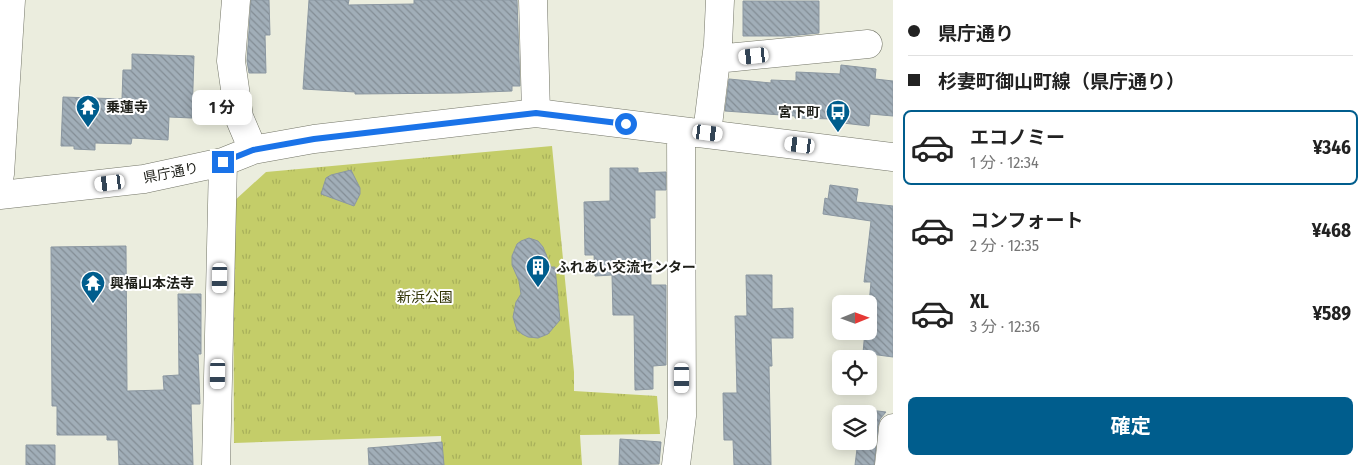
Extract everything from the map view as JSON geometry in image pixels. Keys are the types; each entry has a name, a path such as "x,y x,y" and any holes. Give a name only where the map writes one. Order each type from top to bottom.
{"street":[{"path":"0,174 11,0"},
{"path":"236,0 231,61 239,117 253,150 314,139 536,113 893,156"},
{"path":"533,0 536,113"},
{"path":"708,133 720,0"},
{"path":"716,60 868,44"},
{"path":"676,465 682,416 681,131"},
{"name":"県庁通り","path":"0,195 144,179 223,162 253,150"},
{"path":"216,465 223,162"},
{"path":"889,465 893,428"}],"green space":[{"name":"新浜公園","path":"552,146 574,372 574,391 657,396 660,434 580,435 582,465 442,465 441,436 234,443 233,202 266,172"}],"building":[{"path":"251,0 269,0 270,35 265,35 266,73 249,73 247,61"},
{"path":"309,0 349,0 348,5 414,4 414,0 517,0 520,86 512,86 512,91 460,93 355,94 355,92 303,89"},
{"path":"743,1 819,1 819,33 789,36 743,36"},
{"path":"132,54 194,56 192,118 169,117 168,140 132,138 131,144 95,143 95,150 74,149 74,146 61,146 63,97 122,99 123,70 132,70"},
{"path":"841,65 876,69 875,79 893,81 893,116 870,114 869,126 834,122 834,119 795,118 795,116 725,111 729,79 771,83 771,80 796,81 796,72 840,74"},
{"path":"610,168 638,168 638,173 666,172 666,190 655,190 655,218 650,218 651,285 666,285 666,365 653,366 653,389 635,390 634,315 613,315 612,275 595,276 594,255 585,255 584,202 610,201"},
{"path":"351,170 360,188 360,194 354,206 321,194 326,178"},
{"path":"830,185 858,189 856,202 893,206 893,357 877,355 877,350 863,350 864,340 878,340 878,295 870,295 871,282 864,282 871,221 823,214 825,198 828,199"},
{"name":"ふれあい交流センター","path":"529,238 538,241 543,247 551,267 555,267 560,320 548,334 538,338 528,337 517,330 513,317 516,302 521,294 519,281 512,265 512,256 517,244"},
{"path":"126,246 127,391 164,390 163,376 179,375 178,294 201,294 201,354 198,354 200,404 191,404 193,465 119,465 118,440 107,440 107,435 57,435 57,406 52,406 51,247"},
{"path":"746,275 772,275 772,309 793,308 793,338 771,338 772,366 769,366 771,465 734,465 733,440 724,440 723,393 737,393 735,316 747,316"},
{"path":"877,411 886,412 880,419 877,436"},
{"path":"620,439 661,442 659,464 619,465"},
{"path":"442,442 444,465 369,465 368,448"},
{"path":"26,445 55,445 55,465 26,465"},
{"path":"857,450 876,450 874,465 855,465"}],"place":[{"name":"乗蓮寺","path":"88,128"},
{"name":"宮下町","path":"838,133"},
{"name":"ふれあい交流センター","path":"538,288"},
{"name":"興福山本法寺","path":"93,304"}],"route":[{"path":"223,162 253,150 314,139 536,113 626,124"}]}
